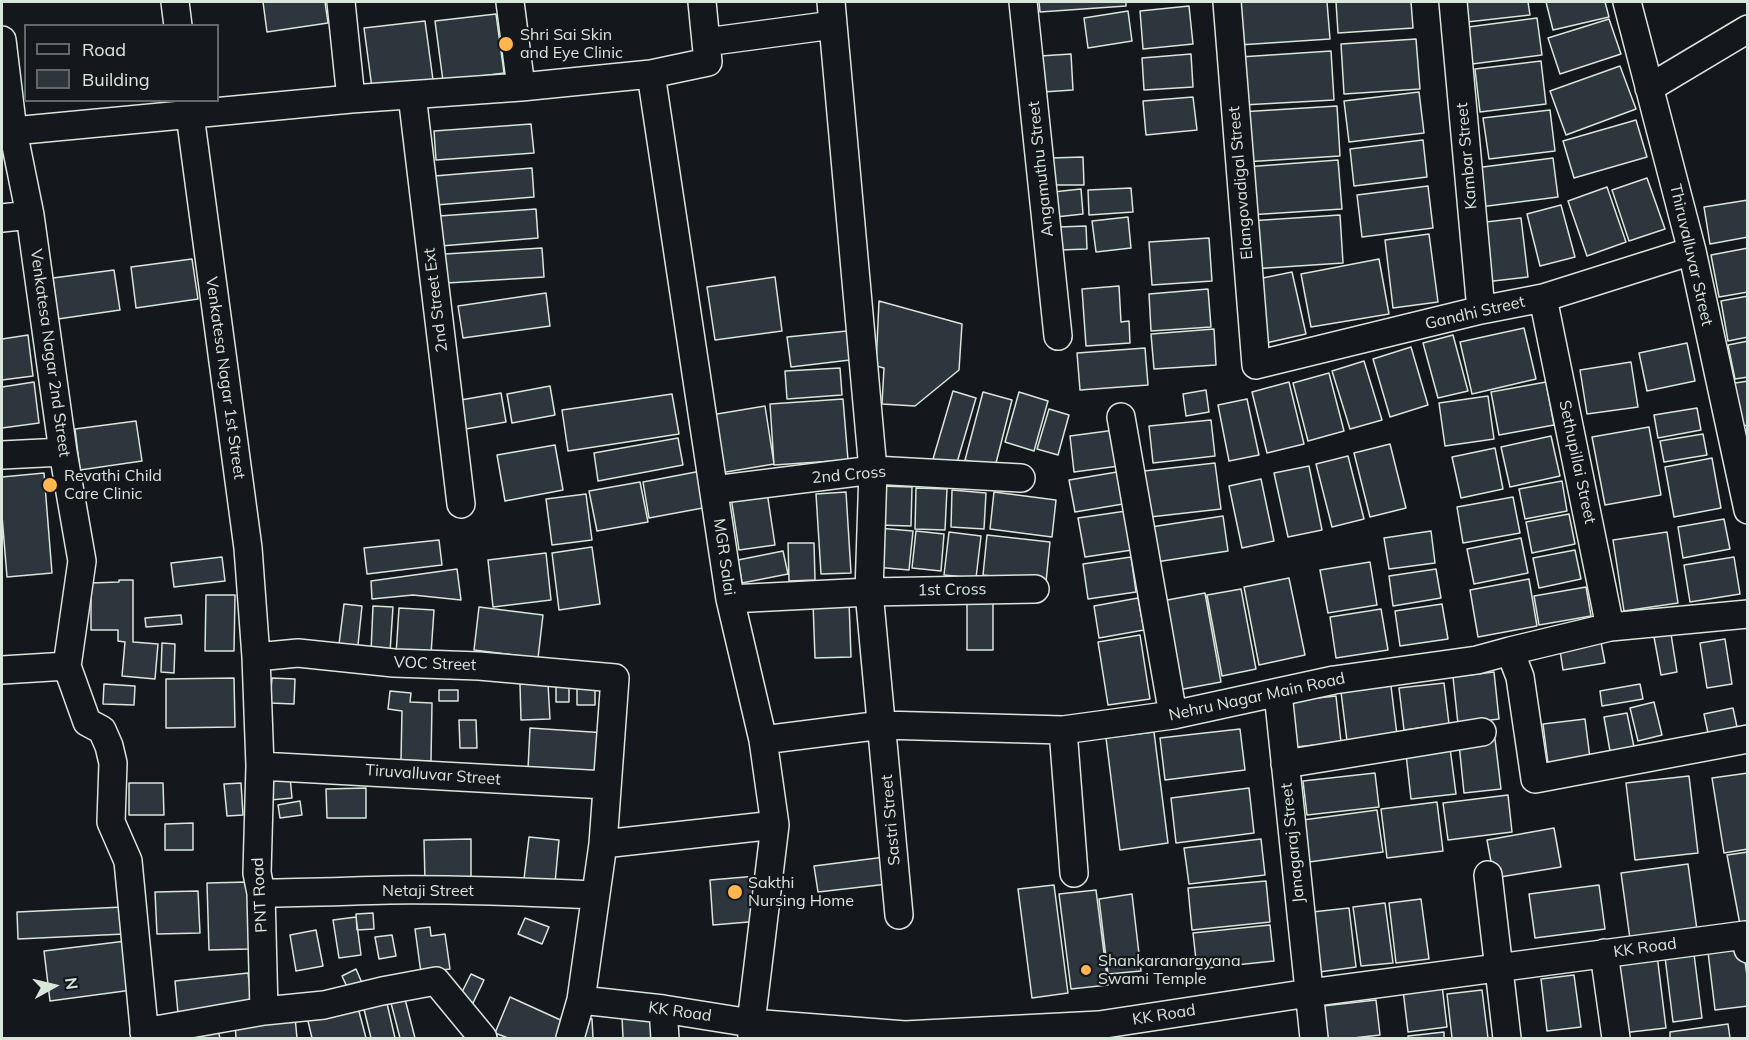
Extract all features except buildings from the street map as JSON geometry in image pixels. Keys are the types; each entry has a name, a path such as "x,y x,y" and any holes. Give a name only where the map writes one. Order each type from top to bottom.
{"street":[{"path":"175,2 178,24"},
{"path":"341,2 351,99"},
{"path":"510,2 521,87"},
{"path":"13,130 189,107 412,95 651,74 708,62 702,2"},
{"name":"Angamuthu Street","path":"1023,2 1058,336"},
{"name":"Elangovadigal Street","path":"1227,2 1256,365"},
{"name":"Kambar Street","path":"1453,2 1481,310"},
{"name":"Thiruvalluvar Street","path":"1627,2 1692,251 1748,510"},
{"path":"706,42 832,13"},
{"name":"Sastri Street","path":"832,13 873,470 869,592 899,915"},
{"path":"1649,88 1748,29"},
{"name":"Venkatesa Nagar 2nd Street","path":"2,40 13,130 30,215 63,452 82,561 67,666"},
{"name":"MGR Salai","path":"651,74 730,598 763,740 774,825 751,1031"},
{"name":"2nd Street Ext","path":"412,95 461,504"},
{"name":"Venkatesa Nagar 1st Street","path":"189,107 248,548 256,657"},
{"path":"2,218 30,215"},
{"name":"Gandhi Street","path":"1256,365 1481,310 1543,298 1692,251"},
{"name":"Sethupillai Street","path":"1543,298 1610,627"},
{"path":"1121,417 1173,715"},
{"path":"2,455 63,452"},
{"name":"2nd Cross","path":"714,490 873,470 1021,478"},
{"name":"1st Cross","path":"730,598 869,592 1035,589"},
{"name":"Nehru Nagar Main Road","path":"763,740 882,724 1063,730 1173,715 1334,680 1477,660 1610,627 1748,614"},
{"path":"1510,651 1520,677 1534,778 1748,739"},
{"name":"VOC Street","path":"256,657 298,653 394,663 479,666 615,678 606,785"},
{"name":"PNT Road","path":"256,657 260,766 257,873 261,893 264,1011"},
{"path":"2,670 67,666 87,722 102,729 109,746 113,763 111,822 128,861 145,1035 264,1011 324,1005 436,981 483,1038"},
{"name":"Janagaraj Street","path":"1278,693 1314,1038"},
{"path":"1063,730 1074,873"},
{"path":"1285,764 1482,732"},
{"name":"Tiruvalluvar Street","path":"260,766 606,785"},
{"path":"570,1038 581,1000 603,844 606,785"},
{"path":"603,844 774,825"},
{"path":"1488,875 1507,1038"},
{"name":"Netaji Street","path":"261,893 399,890 595,895"},
{"name":"KK Road","path":"581,1000 663,1009 751,1031 905,1037 1100,1032 1309,993 1604,953 1746,942"},
{"path":"1604,953 1616,1038"},
{"path":"663,1009 665,1038"}],"place":[{"name":"Shri Sai Skin and Eye Clinic","path":"506,44"},
{"name":"Revathi Child Care Clinic","path":"50,485"},
{"name":"Sakthi Nursing Home","path":"735,892"},
{"name":"Shankaranarayana Swami Temple","path":"1086,970"}]}
